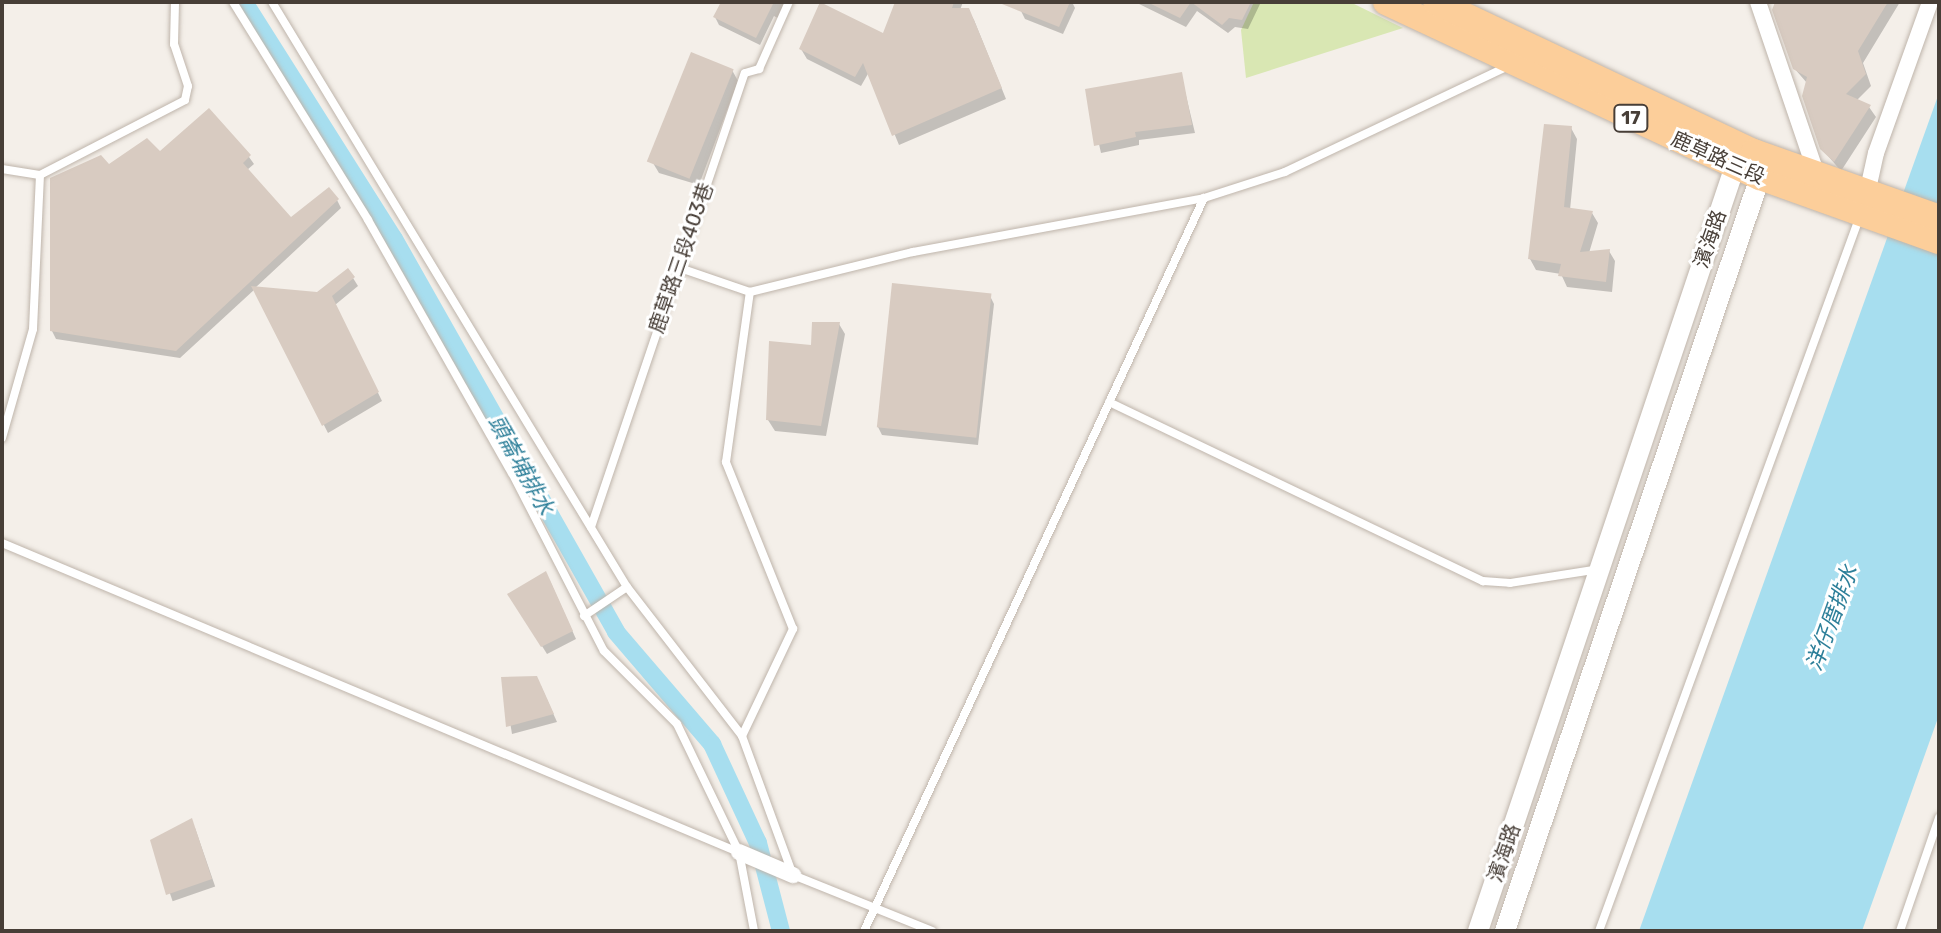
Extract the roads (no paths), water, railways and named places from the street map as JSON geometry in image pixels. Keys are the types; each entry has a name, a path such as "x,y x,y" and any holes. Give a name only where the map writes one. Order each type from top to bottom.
{"main road":[{"name":"鹿草路三段","path":"1386,2 1512,64 1744,159 1816,172 1874,206"},
{"name":"鹿草路三段","path":"1436,2 1744,159 1760,177 1874,206"},
{"name":"17","path":"1874,206 1939,218"},
{"name":"17","path":"1874,206 1939,241"}],"street":[{"path":"1758,2 1816,172"},
{"path":"1874,206 1876,153 1930,2"},
{"name":"濱海路","path":"1478,931 1599,569 1744,159"},
{"name":"濱海路","path":"1505,931 1760,177"},
{"path":"739,852 793,875"}],"lane":[{"path":"2,169 40,175 185,100 188,86 174,44 175,2"},
{"path":"233,2 368,220 512,473 604,651 677,724 739,852 754,931"},
{"path":"272,2 627,587 742,736 793,875 932,931"},
{"name":"鹿草路三段403巷","path":"591,527 745,73 759,69 789,2"},
{"path":"677,267 750,292 943,246 1204,198 1285,172 1512,64"},
{"path":"2,438 33,329 40,175"},
{"path":"864,931 878,908 1204,198"},
{"path":"1599,931 1874,206"},
{"path":"742,736 793,629 726,462 750,292"},
{"path":"1109,402 1483,581 1510,583 1599,569"},
{"path":"2,543 739,852"},
{"path":"584,616 627,587"},
{"path":"1900,931 1939,818"}],"water":[{"name":"洋仔厝排水","path":"1939,93 1939,715 1862,931 1639,931"}],"waterway":[{"name":"頭崙埔排水","path":"244,2 394,239 616,632 712,744 758,843 781,931"}]}
